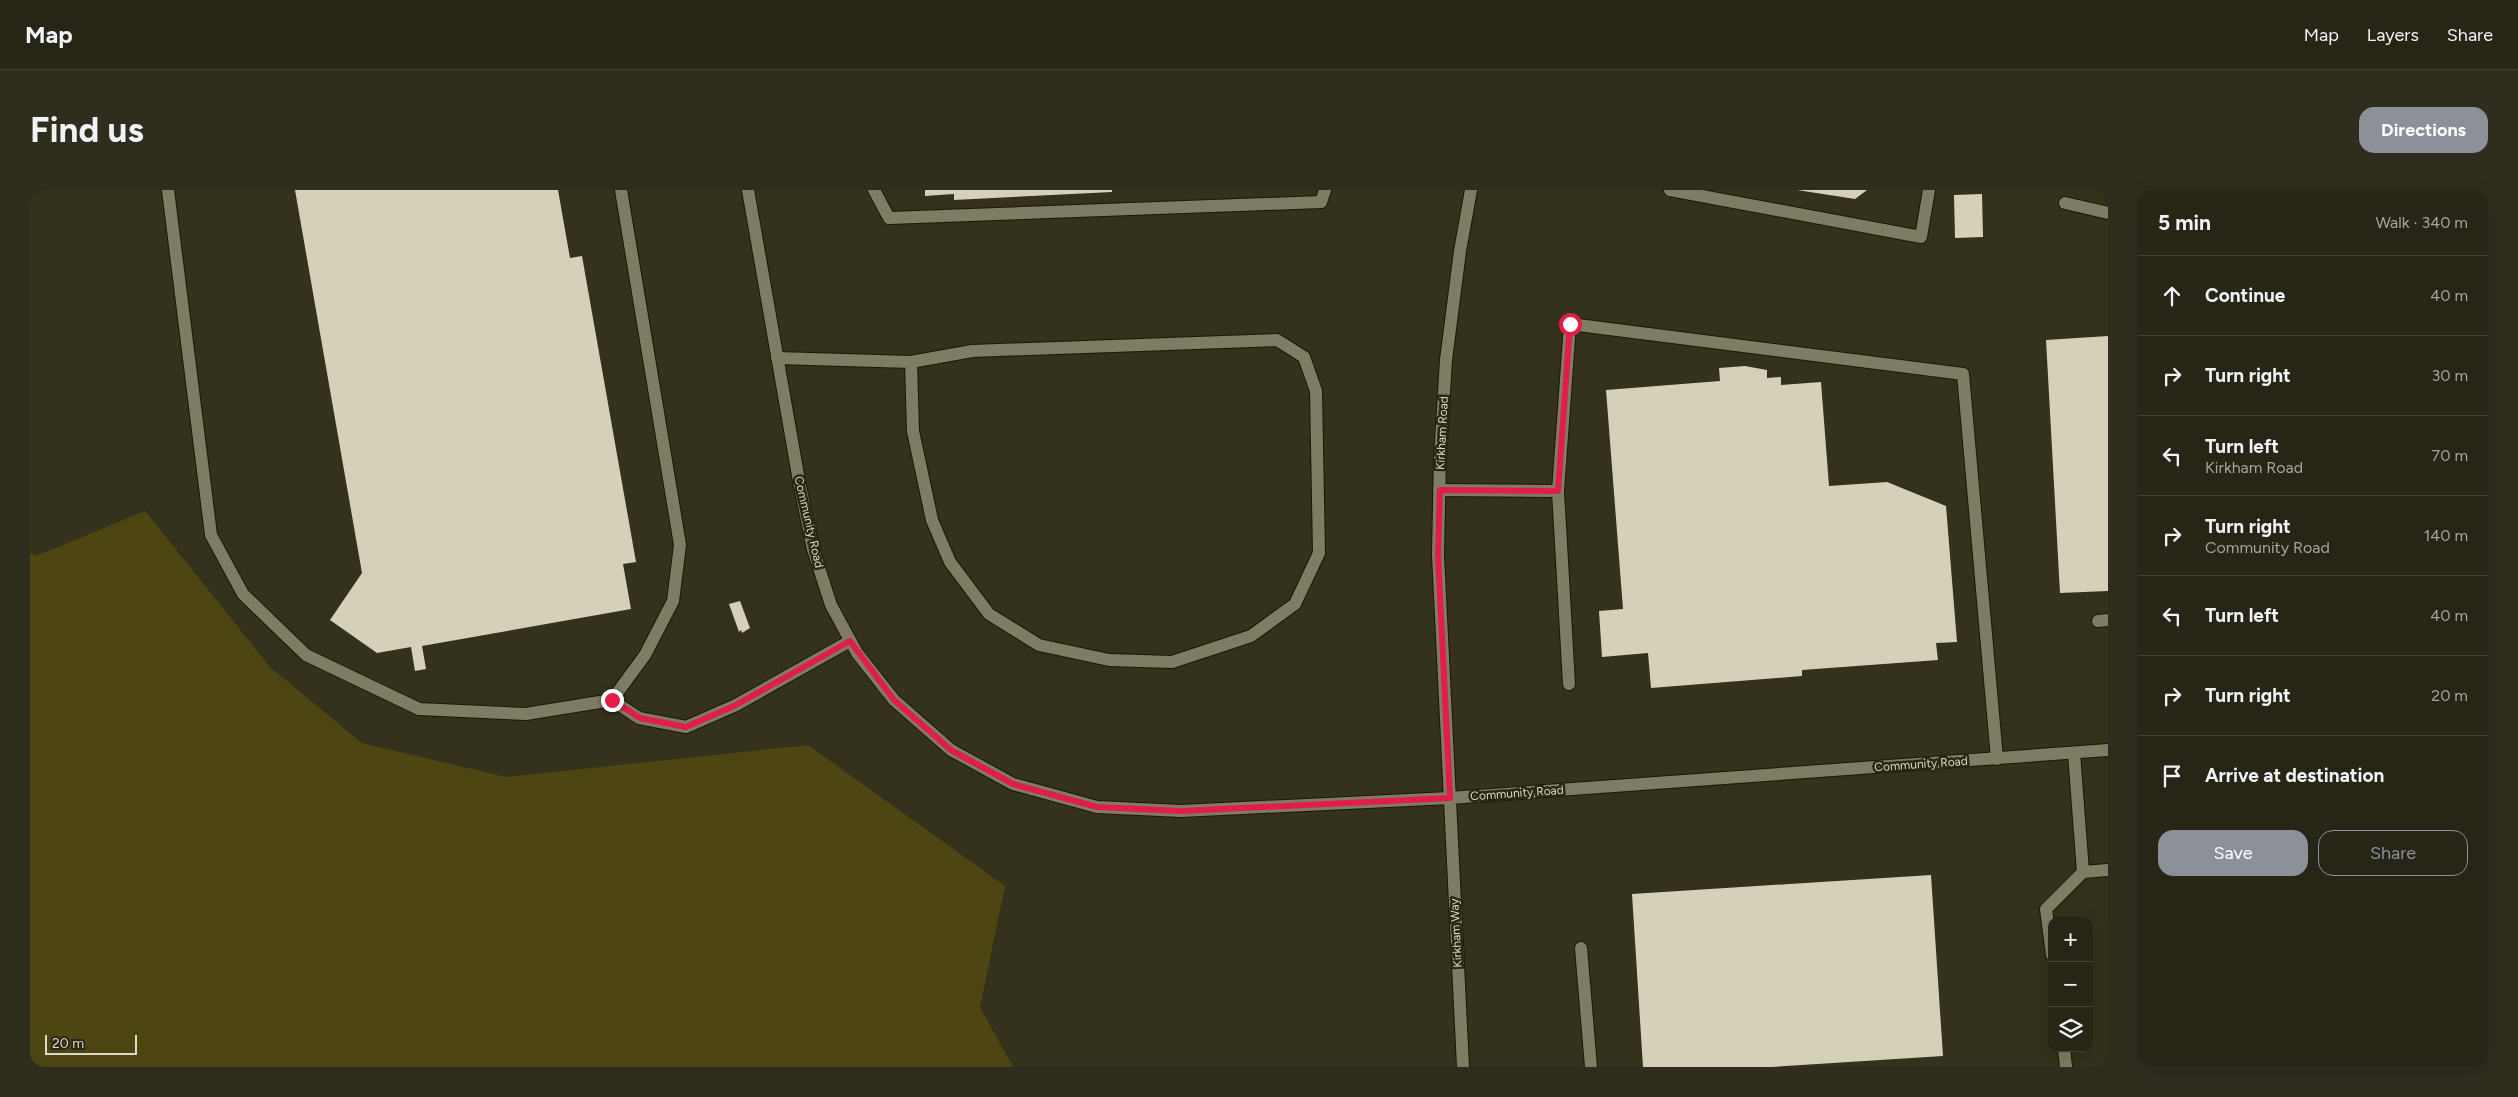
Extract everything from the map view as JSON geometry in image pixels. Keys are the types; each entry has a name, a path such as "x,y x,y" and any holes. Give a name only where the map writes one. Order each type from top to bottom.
{"main road":[{"path":"168,190 211,535 243,594 306,655 419,709 526,714 612,700 640,718 686,727 736,705 850,641"},
{"path":"612,700 645,655 673,601 680,545 621,190"},
{"name":"Community Road","path":"748,190 813,548 832,605 850,641 894,700 951,750 1013,784 1097,807 1181,811 1450,798 2108,750"},
{"path":"874,190 889,218 1322,202 1325,190"},
{"name":"Kirkham Road","path":"1450,798 1438,555 1440,490 1446,360 1460,251 1472,190"},
{"path":"1670,190 1921,237 1929,190"},
{"path":"2065,203 2108,213"},
{"path":"1569,684 1558,491 1570,324 1963,374 1997,759"},
{"path":"777,358 911,362 972,351 1277,340 1304,357 1316,391 1319,553 1295,604 1251,636 1172,662 1109,660 1040,645 989,614 950,562 932,520 913,431 911,362"},
{"path":"1440,490 1558,491"},
{"path":"2074,753 2083,872"},
{"name":"Kirkham Way","path":"1450,798 1463,1067"},
{"path":"2048,924 2046,909 2083,872 2108,870"},
{"path":"1581,948 1591,1067"},
{"path":"2064,1052 2066,1067"}],"shaded area":[{"path":"145,511 270,667 362,743 506,777 808,745 1005,886 980,1007 1013,1067 30,1067 30,553 36,556"}],"building":[{"path":"295,190 558,190 570,258 582,256 636,562 623,564 631,609 422,646 426,669 415,671 411,647 377,653 330,620 362,573"},
{"path":"925,190 1112,190 1112,192 954,200 954,194 925,196"},
{"path":"1797,190 1867,190 1855,199"},
{"path":"1982,194 1983,237 1955,238 1954,195"},
{"path":"2108,336 2108,591 2060,593 2046,340"},
{"path":"1745,366 1767,370 1767,378 1781,377 1781,385 1821,382 1829,486 1887,482 1946,506 1957,642 1936,643 1938,660 1802,670 1802,676 1651,688 1648,653 1602,657 1599,611 1623,609 1606,390 1720,381 1719,368"},
{"path":"740,601 750,628 742,633 741,630 739,632 729,604"},
{"path":"1931,875 1943,1056 1771,1067 1643,1067 1632,894"}],"route":[{"path":"612,700 640,718 686,727 736,705 850,641 857,653 894,700 951,750 1013,784 1097,807 1181,811 1450,798 1438,555 1440,490 1558,491 1570,324"}]}
